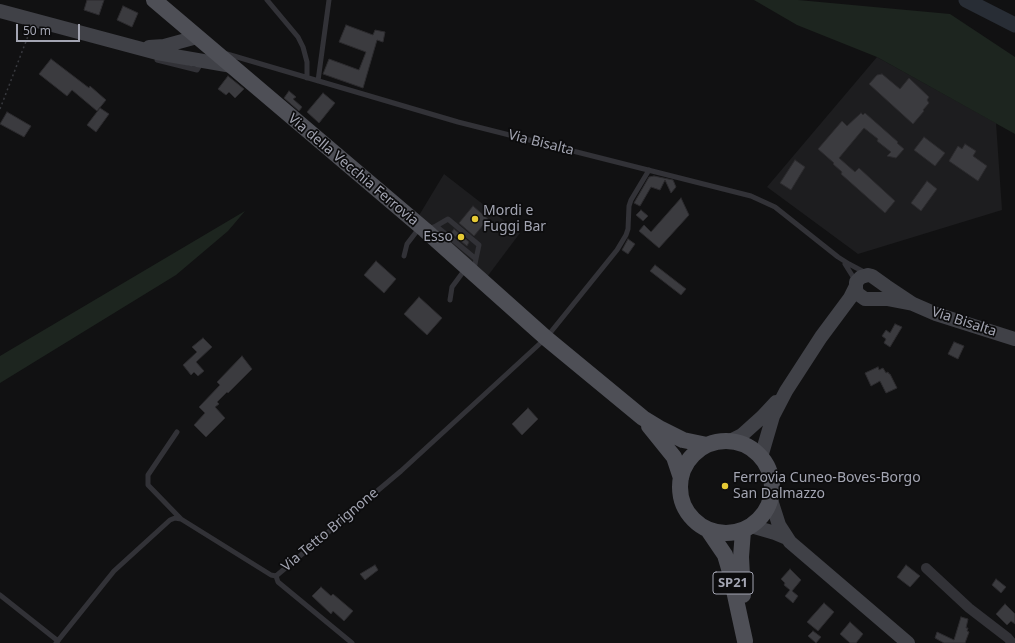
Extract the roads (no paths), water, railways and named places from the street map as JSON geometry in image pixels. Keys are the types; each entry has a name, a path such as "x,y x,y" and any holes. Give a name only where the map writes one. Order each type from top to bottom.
{"main road":[{"name":"Via della Vecchia Ferrovia","path":"154,0 197,37 208,56 231,61 472,266 546,338 643,418 683,440 706,445"},
{"name":"Via della Vecchia Ferrovia","path":"643,418 674,457 681,478"},
{"path":"718,441 730,441 741,443 752,448 761,457 768,466 772,477 773,488 771,500 767,510 760,519 747,528 731,533 719,533 708,530 695,521 685,509 680,494 681,478 686,464 695,453 706,445 718,441"},
{"name":"SP21","path":"745,642 741,557 747,528"},
{"name":"SP21","path":"708,530 725,555 745,642"}],"street":[{"path":"0,11 143,48 157,53 180,57 208,56"},
{"path":"171,44 175,39 177,27 172,16"},
{"path":"143,48 171,44 197,37"},
{"path":"180,57 188,54 197,37"},
{"path":"761,457 774,416 786,391 821,337 838,314 850,298 861,277 868,275 875,278 880,288 879,292 871,299 852,305 838,314"},
{"name":"Via Bisalta","path":"875,278 913,304 936,314 1015,339"},
{"name":"Via Bisalta","path":"856,284 856,290 861,297 894,300 913,304"},
{"path":"730,441 742,434 762,417 786,391"},
{"path":"771,500 779,525 787,538 908,643"},
{"path":"747,528 775,533 787,538"},
{"path":"926,568 969,608 1008,638 1012,643"}],"lane":[{"path":"267,0 298,38 303,47 307,62 307,78"},
{"path":"318,81 329,0"},
{"path":"143,48 156,59 197,70 208,56"},
{"name":"Via Bisalta","path":"231,61 307,78 466,124 751,196 775,208 838,257 875,278"},
{"name":"Via Tetto Brignone","path":"177,432 148,475 148,485 181,519 271,575 276,576 401,472 546,338 617,250 626,236 631,200 649,170"},
{"path":"404,256 407,244 427,228 448,219 479,245 472,266 452,287 450,300"},
{"name":"Via Bisalta","path":"838,257 848,268 856,284"},
{"path":"0,596 57,642 114,571 170,520 175,518 181,519"},
{"path":"276,576 278,582 352,643"}],"waterway":[{"path":"966,0 1015,25"}],"place":[{"name":"Mordi e Fuggi Bar","path":"475,219"},
{"name":"Esso","path":"461,237"},
{"name":"Ferrovia Cuneo-Boves-Borgo San Dalmazzo","path":"725,486"}]}
